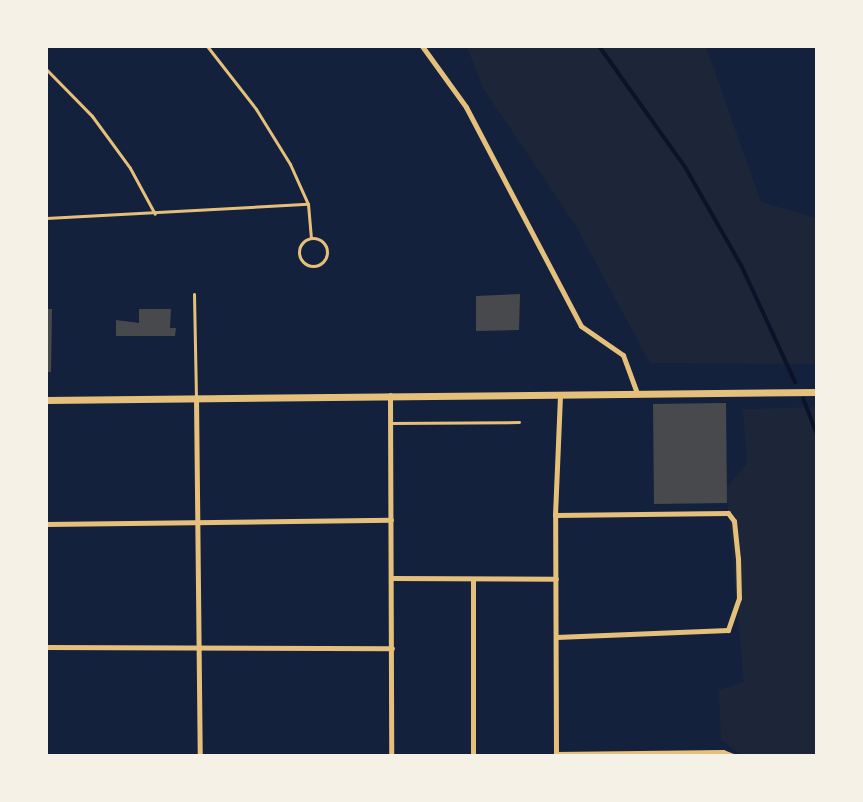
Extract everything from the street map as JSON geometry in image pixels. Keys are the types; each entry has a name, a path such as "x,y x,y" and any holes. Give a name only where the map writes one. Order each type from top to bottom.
{"street":[{"path":"422,46 466,108 581,326 623,355 637,393"},
{"path":"46,399 816,392"},
{"path":"560,394 555,515 556,755 723,752 733,756"},
{"path":"390,395 391,756"},
{"path":"196,397 198,524 196,648 200,756"},
{"path":"555,515 694,512 731,514 738,558 739,598 732,626 703,634 556,637"},
{"path":"46,524 391,520"},
{"path":"392,578 556,579"},
{"path":"473,579 473,756"},
{"path":"46,648 392,648"}],"lane":[{"path":"207,46 256,109 290,164 308,204 311,238"},
{"path":"46,69 92,116 130,168 155,214"},
{"path":"46,218 155,214 308,204"},
{"path":"311,238 317,239 326,248 324,261 311,266 300,259 298,253 300,246 311,238"},
{"path":"194,294 196,397"},
{"path":"390,423 519,422"}],"shaded area":[{"path":"467,47 706,47 761,202 816,218 816,364 650,363 576,226 483,88"},
{"path":"816,407 816,755 742,755 721,740 719,690 744,682 726,487 747,464 743,409"}],"building":[{"path":"520,294 519,330 476,331 476,296"},
{"path":"46,309 52,309 51,372 46,372"},
{"path":"139,309 171,309 170,328 176,328 175,336 116,336 116,320 139,323"},
{"path":"726,403 727,503 654,504 653,404"}],"waterway":[{"path":"599,46 685,167 741,265 795,382"},
{"path":"803,398 816,432"}]}
